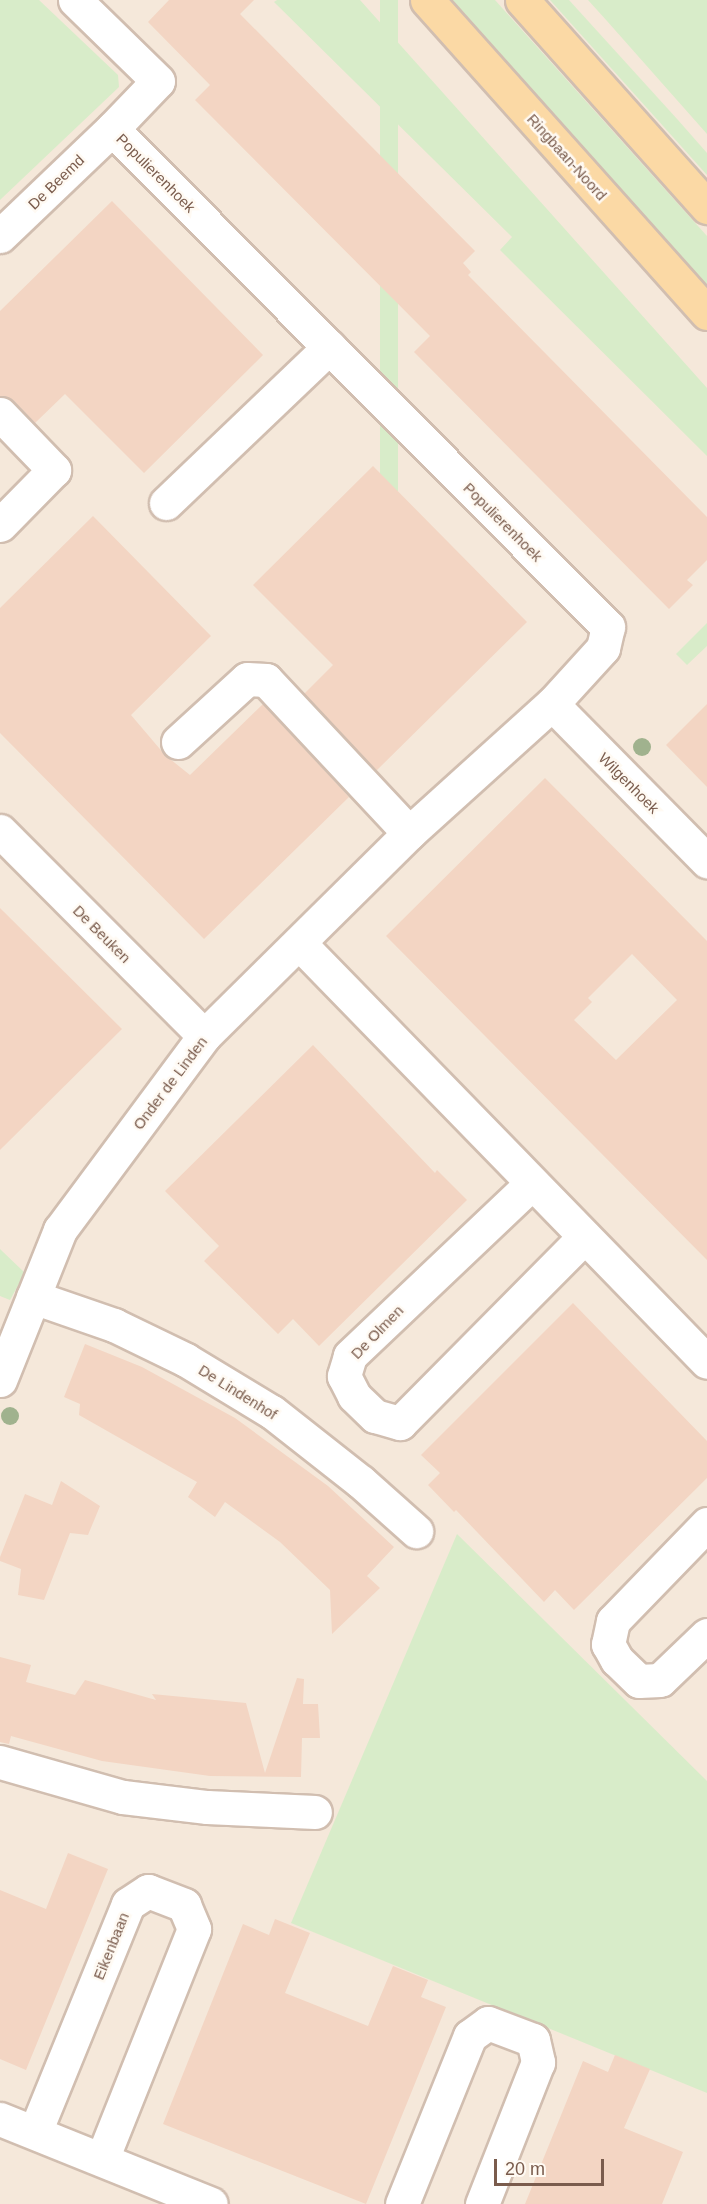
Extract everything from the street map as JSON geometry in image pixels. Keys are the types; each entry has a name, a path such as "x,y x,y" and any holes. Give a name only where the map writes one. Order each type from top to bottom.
{"main road":[{"name":"Ringbaan-Noord","path":"427,0 707,313"},
{"path":"522,0 707,207"}],"street":[{"name":"Populierenhoek","path":"75,0 158,81 112,129 608,627 603,648 552,704"},
{"name":"De Beemd","path":"0,236 112,129"},
{"path":"166,503 329,347"},
{"path":"0,414 54,470 0,525"},
{"path":"178,742 247,679 266,680 409,833"},
{"name":"Onder de Linden","path":"0,1380 60,1230 204,1036 300,944 409,833 552,704"},
{"name":"Wilgenhoek","path":"552,704 707,861"},
{"name":"De Beuken","path":"0,831 204,1036"},
{"path":"300,944 531,1184 707,1362"},
{"name":"De Olmen","path":"531,1184 350,1356 344,1376 354,1396 375,1416 400,1423 584,1237"},
{"name":"De Lindenhof","path":"33,1297 114,1324 186,1360 272,1412 361,1482 416,1531"},
{"path":"707,1524 613,1621 608,1644 617,1660 639,1681 660,1680 707,1635"},
{"path":"0,1762 123,1797 207,1807 315,1812"},
{"name":"Eikenbaan","path":"34,2132 128,1904 148,1891 184,1905 194,1929 102,2159"},
{"path":"402,2204 470,2036 488,2023 532,2040 538,2062 482,2204"},
{"path":"0,2119 211,2204"}],"shaded area":[{"path":"0,0 707,0 707,2204 0,2204"}],"green space":[{"path":"0,0 39,0 118,75 119,87 0,200"},
{"path":"277,0 360,0 707,388 707,456 500,250 512,237 274,2"},
{"path":"380,0 398,0 398,491 380,491"},
{"path":"452,0 495,0 707,236 707,286"},
{"path":"550,0 569,0 678,120 707,153 707,175"},
{"path":"588,0 707,0 707,134 607,21"},
{"path":"707,623 707,646 687,665 676,654"},
{"path":"0,1249 25,1273 10,1300 0,1296"},
{"path":"457,1534 707,1781 707,2093 291,1923"}],"building":[{"path":"169,0 254,0 240,14 475,251 463,263 471,272 468,275 707,517 707,560 687,580 693,585 669,609 414,352 430,336 195,100 210,85 148,22"},
{"path":"112,201 263,355 144,473 65,394 35,423 14,401 0,396 0,311"},
{"path":"373,466 527,622 376,771 304,694 333,665 253,585"},
{"path":"93,516 211,636 131,715 165,755 190,775 263,704 349,797 204,939 0,733 0,608"},
{"path":"707,704 707,787 666,745"},
{"path":"545,778 707,941 707,1260 386,936","holes":["632,954 677,1000 616,1060 574,1020 592,1002 588,998"]},
{"path":"0,908 122,1029 0,1150"},
{"path":"313,1045 435,1173 437,1170 467,1200 319,1346 293,1319 278,1334 204,1261 219,1246 165,1191"},
{"path":"573,1303 707,1441 707,1478 574,1610 555,1590 544,1602 456,1510 454,1512 428,1485 440,1473 421,1455"},
{"path":"85,1344 142,1367 235,1418 328,1486 394,1547 367,1576 380,1588 332,1634 330,1590 280,1542 225,1502 215,1517 188,1497 197,1482 79,1415 80,1404 64,1397"},
{"path":"61,1481 100,1506 88,1535 70,1533 44,1600 18,1595 21,1569 0,1561 0,1557 25,1494 52,1505"},
{"path":"0,1657 31,1665 26,1682 75,1695 85,1680 156,1700 152,1694 246,1703 265,1773 297,1678 304,1679 303,1704 318,1704 320,1738 302,1738 301,1777 210,1776 102,1761 11,1736 9,1744 0,1742"},
{"path":"68,1853 108,1869 26,2070 0,2059 0,1890 46,1909"},
{"path":"275,1919 310,1933 285,1993 368,2026 393,1966 428,1980 421,1997 446,2007 366,2204 163,2124 243,1924 269,1935"},
{"path":"615,2055 650,2069 624,2128 683,2152 662,2204 525,2204 583,2061 608,2072"}]}
